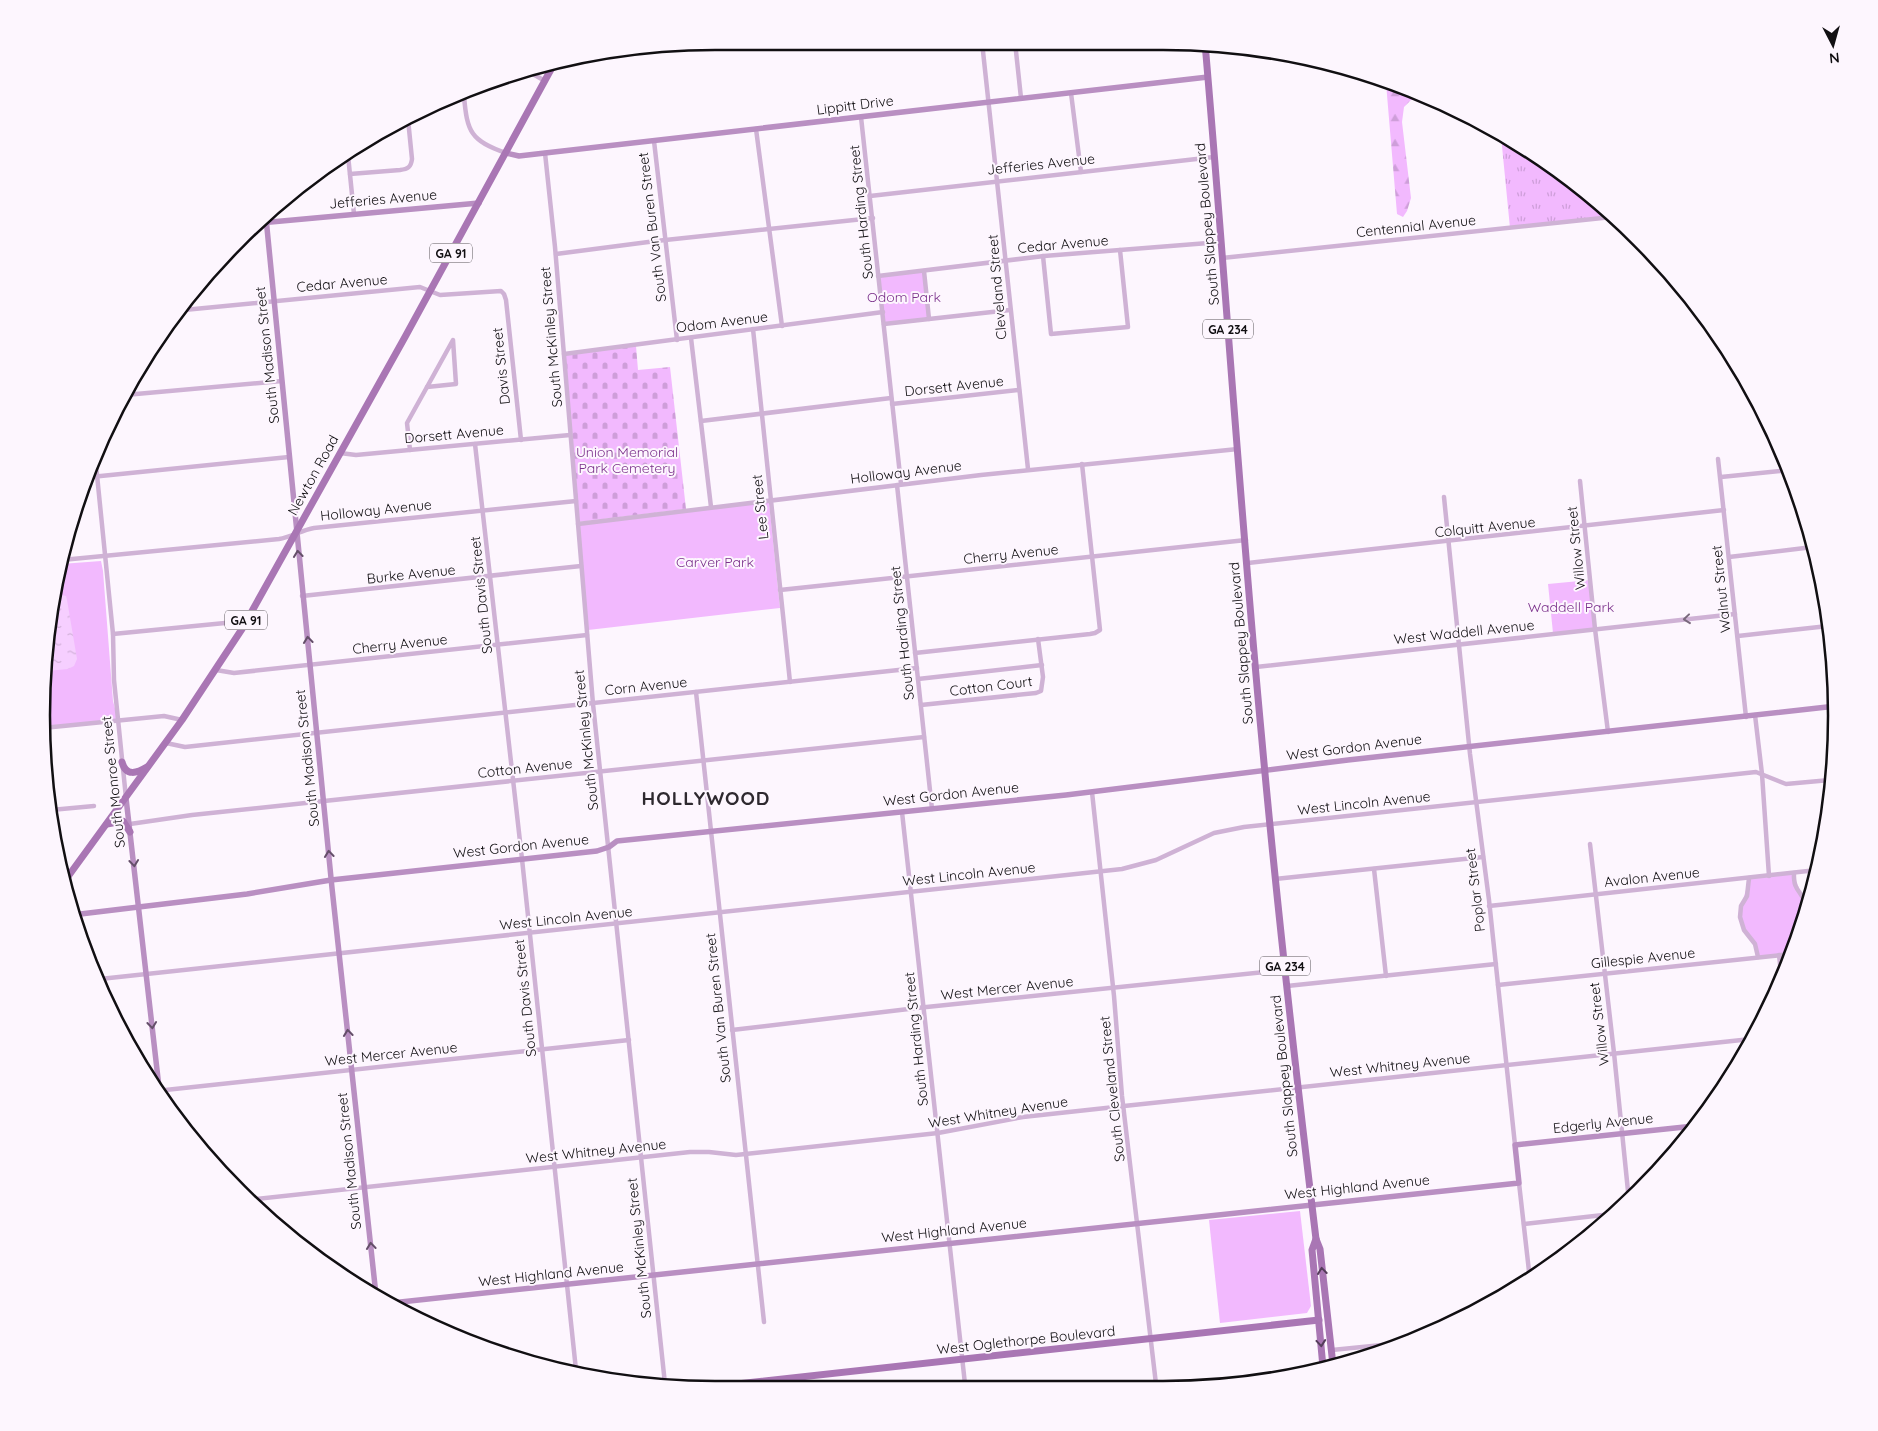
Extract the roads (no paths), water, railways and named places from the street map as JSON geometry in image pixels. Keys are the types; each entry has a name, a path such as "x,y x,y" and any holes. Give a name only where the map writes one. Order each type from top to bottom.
{"main road":[{"name":"South Slappey Boulevard","path":"1206,51 1275,879 1316,1239 1320,1249 1333,1359"},
{"name":"Newton Road","path":"70,874 166,743 242,629 550,71"},
{"path":"122,762 125,770 132,773 137,773 149,766"},
{"path":"107,825 123,822 130,828"},
{"name":"South Slappey Boulevard","path":"1316,1239 1312,1250 1322,1361"},
{"path":"1326,1304 1318,1320 1330,1333"},
{"name":"West Oglethorpe Boulevard","path":"765,1381 1318,1320"}],"street":[{"name":"Cleveland Street","path":"983,50 1028,469"},
{"path":"1016,50 1021,98"},
{"path":"535,75 545,81"},
{"name":"Lippitt Drive","path":"506,153 519,156 1208,77"},
{"path":"1071,93 1081,172"},
{"path":"464,100 467,125 472,133 495,149 506,153"},
{"name":"South Harding Street","path":"861,117 892,398 907,576 932,809"},
{"path":"350,174 400,170 406,169 411,165 409,126"},
{"path":"756,128 782,326"},
{"name":"South Van Buren Street","path":"654,141 664,241 677,340"},
{"name":"South McKinley Street","path":"545,153 556,254 593,704 665,1379"},
{"name":"Jefferies Avenue","path":"870,196 1214,157"},
{"path":"349,160 354,214"},
{"name":"Jefferies Avenue","path":"271,220 479,203"},
{"path":"556,254 873,218"},
{"name":"Centennial Avenue","path":"1222,258 1604,218"},
{"name":"South Madison Street","path":"265,227 274,301 302,596 375,1287"},
{"name":"Cedar Avenue","path":"878,276 1043,256 1221,242"},
{"path":"1043,256 1051,334 1128,327 1120,250"},
{"path":"924,270 929,319"},
{"name":"Cedar Avenue","path":"188,310 420,287 440,295 501,291"},
{"name":"Davis Street","path":"501,291 506,300 521,440"},
{"path":"884,324 1010,310"},
{"name":"Odom Avenue","path":"564,354 882,312"},
{"name":"Lee Street","path":"753,329 790,682"},
{"path":"691,338 711,507"},
{"path":"410,450 407,422 453,340 456,384 427,387"},
{"path":"133,394 282,380"},
{"name":"Dorsett Avenue","path":"892,404 1019,390"},
{"name":"Dorsett Avenue","path":"700,421 892,398"},
{"name":"Dorsett Avenue","path":"340,453 356,455 570,435"},
{"name":"South Davis Street","path":"475,444 522,859 576,1366"},
{"name":"Holloway Avenue","path":"578,524 1028,469 1238,449"},
{"path":"97,477 289,457"},
{"name":"Walnut Street","path":"1718,459 1746,716"},
{"path":"915,652 1095,633 1100,630 1082,464"},
{"path":"1721,477 1781,471"},
{"name":"South Monroe Street","path":"97,472 113,634 122,762 156,1076"},
{"name":"Willow Street","path":"1580,481 1595,629 1608,732"},
{"name":"Poplar Street","path":"1444,497 1529,1271"},
{"name":"Holloway Avenue","path":"69,559 279,539 314,528 576,501"},
{"name":"Colquitt Avenue","path":"1248,564 1724,510"},
{"name":"Cherry Avenue","path":"780,590 1246,540"},
{"path":"1729,557 1806,548"},
{"name":"Burke Avenue","path":"302,596 581,566"},
{"name":"West Waddell Avenue","path":"1256,667 1735,614"},
{"path":"113,634 225,623 242,629"},
{"path":"1738,636 1822,627"},
{"name":"Cherry Avenue","path":"216,670 234,673 587,635"},
{"name":"Cotton Court","path":"921,705 1041,691 1042,665 1038,639"},
{"path":"918,679 1042,665"},
{"name":"Corn Avenue","path":"166,743 185,747 917,668"},
{"name":"South Van Buren Street","path":"696,692 764,1322"},
{"name":"West Gordon Avenue","path":"81,914 247,894 332,880 597,851 609,847 617,841 1092,792 1828,707"},
{"path":"1755,715 1762,774 1769,876"},
{"path":"50,727 164,716 182,720"},
{"name":"Cotton Avenue","path":"130,828 192,815 924,737"},
{"name":"West Lincoln Avenue","path":"105,978 1101,871 1131,867 1156,860 1214,833 1270,824 1756,772 1786,784 1824,780"},
{"name":"South Cleveland Street","path":"1092,792 1124,1106 1156,1381"},
{"path":"57,809 94,806"},
{"name":"South Harding Street","path":"902,812 965,1381"},
{"name":"Willow Street","path":"1590,844 1628,1191"},
{"path":"1275,879 1483,857"},
{"path":"1374,869 1386,976"},
{"name":"Avalon Avenue","path":"1489,906 1809,871"},
{"path":"1794,873 1793,880 1796,890 1803,897"},
{"path":"1749,878 1747,896 1740,906 1740,916 1744,930 1755,944 1758,957"},
{"path":"1778,955 1779,964"},
{"name":"Gillespie Avenue","path":"1498,985 1783,955"},
{"path":"1287,986 1496,964"},
{"name":"West Mercer Avenue","path":"732,1030 1285,970"},
{"name":"West Mercer Avenue","path":"167,1092 629,1040"},
{"name":"West Whitney Avenue","path":"259,1199 702,1151 727,1155 745,1154 938,1134 1023,1117 1298,1086 1743,1040"},
{"name":"Edgerly Avenue","path":"1515,1145 1685,1127"},
{"name":"West Highland Avenue","path":"402,1302 1519,1183"},
{"path":"1524,1224 1602,1215"},
{"path":"1332,1350 1377,1345"}],"water":[{"path":"62,595 66,596 77,659 74,666 68,669 51,671"}],"district":[{"name":"HOLLYWOOD","path":"706,798"}],"park label":[{"name":"Odom Park","path":"904,297"},
{"name":"Union Memorial Park Cemetery","path":"627,460"},
{"name":"Carver Park","path":"715,562"},
{"name":"Waddell Park","path":"1571,607"}]}
